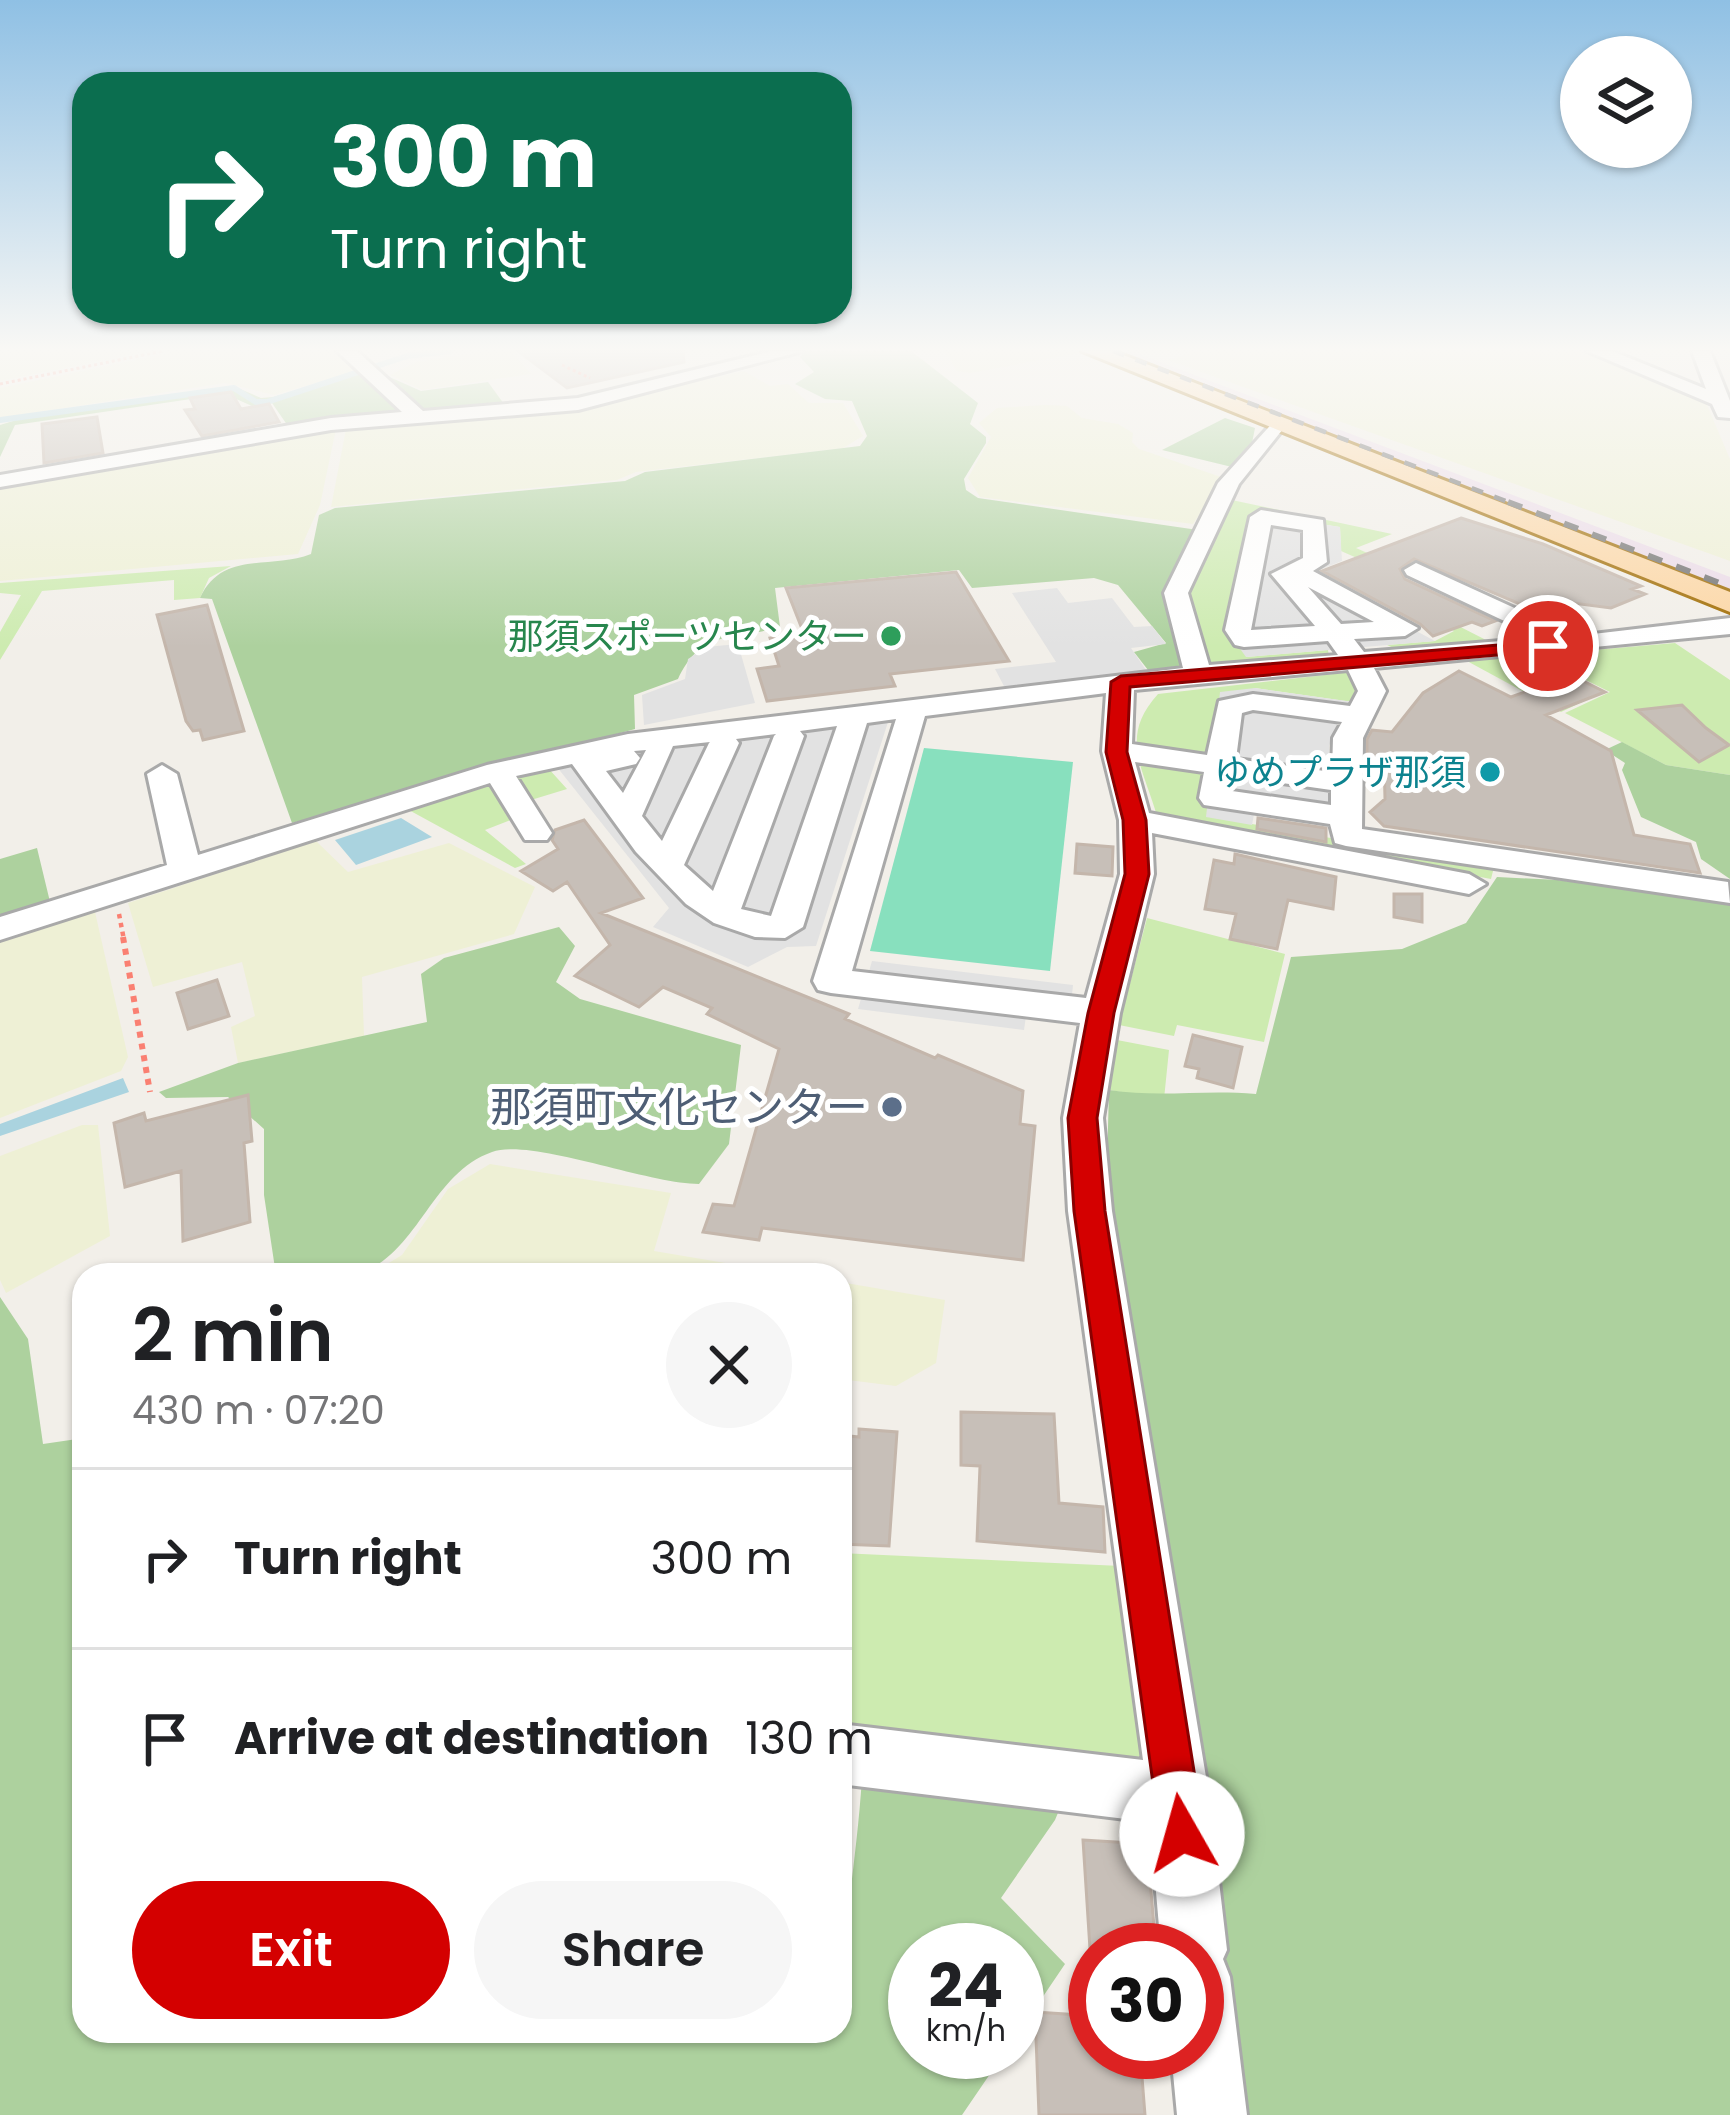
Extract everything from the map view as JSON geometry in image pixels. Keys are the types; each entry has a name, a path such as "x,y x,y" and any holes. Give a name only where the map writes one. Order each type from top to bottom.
{"main road":[{"path":"1342,450 1730,603"}],"street":[{"path":"0,481 182,450"},
{"path":"1198,674 1176,593 1229,483 1256,450"},
{"path":"1250,571 1289,573 1406,628 1244,639 1238,630 1250,571 1261,517 1315,525 1315,562 1289,573"},
{"path":"1416,570 1573,644"},
{"path":"1289,573 1372,691 1348,738 1346,836 1728,893"},
{"path":"854,721 785,927 763,931 692,896 586,766 661,750 789,736 914,706 1198,674 1573,644 1730,626"},
{"path":"1121,682 1117,752 1135,820 1137,874 1101,1013 1083,1118 1090,1211 1178,1795 1191,1923"},
{"path":"1346,800 1215,798 1229,707 1253,702 1357,716"},
{"path":"914,706 831,981 1101,1013"},
{"path":"0,929 498,771 628,743 854,721"},
{"path":"723,911 789,736"},
{"path":"667,866 724,743"},
{"path":"626,816 661,750"},
{"path":"1117,752 1220,766"},
{"path":"498,771 536,833"},
{"path":"162,774 185,870"},
{"path":"1135,820 1469,884"},
{"path":"852,1755 1178,1795"},
{"path":"1208,2079 1212,2115"}],"path":[{"path":"115,893 150,1092"}],"shaded area":[{"path":"1365,450 1393,450 1730,577 1730,589"},
{"path":"1250,513 1340,527 1342,561 1309,574 1435,641 1246,657 1228,632"},
{"path":"1057,588 1068,603 1112,598 1134,627 1152,626 1166,644 1131,648 1148,673 1005,688 995,669 1056,662 1012,593"},
{"path":"738,644 755,703 644,725 642,695 685,679 688,659 706,647"},
{"path":"1255,688 1353,702 1339,719 1329,746 1328,819 1255,809 1252,825 1206,817 1220,692"},
{"path":"889,719 816,946 787,947 748,967 653,927 669,908 557,767 659,746"},
{"path":"872,961 1073,985 1070,1014 1027,1009 1024,1030 858,1009"}],"green space":[{"path":"210,450 332,450 320,505 298,554 0,581 0,484"},
{"path":"342,450 828,450 636,472 617,480 331,507"},
{"path":"829,450 982,450 964,479 966,490 978,498 1198,530 1168,596 1171,626 1187,665 1148,670 1134,652 1166,643 1118,585 1094,578 972,588 959,570 775,588 780,627 708,644 697,651 678,679 634,695 635,729 292,823 212,599 200,598 209,583 234,567 311,554 319,515 335,508 625,481 645,472"},
{"path":"984,450 1141,450 1221,477 1193,524 980,497 968,478"},
{"path":"1163,450 1246,450 1232,467"},
{"path":"1419,450 1726,450 1730,459 1730,561"},
{"path":"1227,499 1392,534 1356,548 1406,570 1374,583 1490,642 1396,649 1387,645 1435,641 1454,631 1354,579 1382,569 1341,551 1340,527 1251,513 1246,657 1328,650 1329,656 1203,665 1190,595"},
{"path":"231,566 209,578 200,598 174,600 174,580 42,591 0,660 0,632 21,595 0,593 0,583"},
{"path":"1675,643 1730,680 1730,775 1666,765 1565,713 1610,692 1535,655"},
{"path":"1530,656 1565,673 1543,682 1582,702 1561,712 1467,661"},
{"path":"1351,672 1362,690 1353,702 1255,688 1207,816 1494,867 1491,879 1157,816 1137,739 1139,724 1158,694"},
{"path":"1622,742 1666,765 1730,775 1730,879 1701,859 1696,842 1641,817 1622,770 1625,763 1605,750"},
{"path":"924,748 1073,762 1050,971 870,951"},
{"path":"548,768 567,789 531,800 534,811 485,830 526,864 515,868 407,809"},
{"path":"316,841 348,872 449,843 535,887 514,934 362,977 364,1036 238,1063 231,1027 255,1016 242,962 153,987 128,903"},
{"path":"37,848 51,906 0,921 0,859"},
{"path":"1497,877 1558,880 1730,904 1730,2115 1239,2115 1224,1986 1224,1923 1217,1923 1184,1642 1106,1201 1109,1090 1256,1094 1291,957 1402,949 1466,923"},
{"path":"95,912 128,1057 121,1071 0,1118 0,941"},
{"path":"1147,918 1285,954 1264,1042 1177,1025 1174,1036 1119,1025"},
{"path":"559,927 575,946 556,982 580,999 741,1045 729,1144 699,1184 534,1151 492,1152 453,1178 380,1263 274,1263 264,1195 264,1129 228,1097 166,1098 159,1092 238,1063 427,1022 421,974 444,958"},
{"path":"1117,1040 1169,1050 1164,1099 1109,1090"},
{"path":"82,1125 98,1125 110,1236 6,1293 0,1280 0,1156"},
{"path":"490,1164 671,1193 654,1251 726,1263 389,1263 402,1255 448,1189"},
{"path":"852,1284 945,1300 936,1363 896,1386 852,1380"},
{"path":"0,1297 28,1339 43,1444 72,1440 72,2043 852,2043 852,1877 862,1777 1067,1791 1055,1820 1001,1898 1025,1923 888,1923 888,2079 987,2079 962,2115 0,2115"},
{"path":"852,1554 1121,1566 1151,1767 852,1730"},
{"path":"1044,1942 1065,1964 1044,1995"}],"water":[{"path":"401,818 432,837 356,865 335,840"},
{"path":"123,1078 129,1092 0,1136 0,1124"}],"building":[{"path":"43,450 102,450 103,453 44,463"},
{"path":"1461,518 1543,544 1641,586 1632,589 1645,594 1611,608 1573,603 1546,615 1414,559 1400,569 1405,579 1495,621 1482,626 1472,622 1433,636 1420,624 1322,571"},
{"name":"那須スポーツセンター","path":"956,572 1009,661 890,674 895,686 767,701 757,669 779,666 770,638 804,634 786,588"},
{"path":"207,605 244,731 203,740 200,730 193,731 186,721 157,615"},
{"name":"ゆめプラザ那須","path":"1459,671 1511,697 1571,675 1605,692 1546,715 1611,751 1634,835 1690,844 1700,873 1384,826 1370,812 1385,799 1384,759 1367,756 1367,739 1372,730 1392,732 1423,693"},
{"path":"1682,705 1729,745 1699,762 1637,710"},
{"path":"1258,818 1326,828 1326,842 1257,829"},
{"name":"那須町文化センター","path":"584,820 643,898 601,913 849,1014 845,1019 935,1058 938,1055 1023,1091 1020,1124 1035,1126 1023,1260 762,1228 759,1240 703,1232 713,1204 734,1206 779,1049 707,1014 712,1008 663,987 639,1007 575,976 610,945 567,882 553,891 521,871 558,849 552,840 555,830"},
{"path":"1077,844 1113,847 1112,876 1075,873"},
{"path":"1235,854 1336,877 1333,909 1288,900 1277,949 1230,939 1236,914 1205,909 1214,860 1234,864"},
{"path":"1394,894 1422,894 1422,922 1394,917"},
{"path":"217,980 229,1016 188,1029 177,993"},
{"path":"1193,1035 1242,1047 1233,1088 1197,1078 1199,1069 1185,1066"},
{"path":"248,1095 252,1141 244,1143 250,1222 183,1241 181,1171 125,1187 114,1123 144,1113 146,1121"},
{"path":"961,1412 1054,1414 1059,1503 1103,1507 1105,1552 977,1541 980,1466 961,1465"},
{"path":"859,1429 897,1432 889,1546 852,1544 852,1436 859,1437"},
{"path":"1083,1840 1147,1844 1154,1923 1088,1923"},
{"path":"1044,2013 1068,2014 1068,2079 1142,2079 1145,2115 1039,2115"}],"railway":[{"path":"1371,450 1516,505"},
{"path":"1508,502 1730,587"}],"place":[{"name":"那須スポーツセンター","path":"891,636"},
{"name":"ゆめプラザ那須","path":"1490,772"},
{"name":"那須町文化センター","path":"892,1107"}],"route":[{"path":"1182,1834 1090,1211 1083,1118 1101,1013 1137,874 1135,820 1117,752 1121,682 1548,646"}]}
